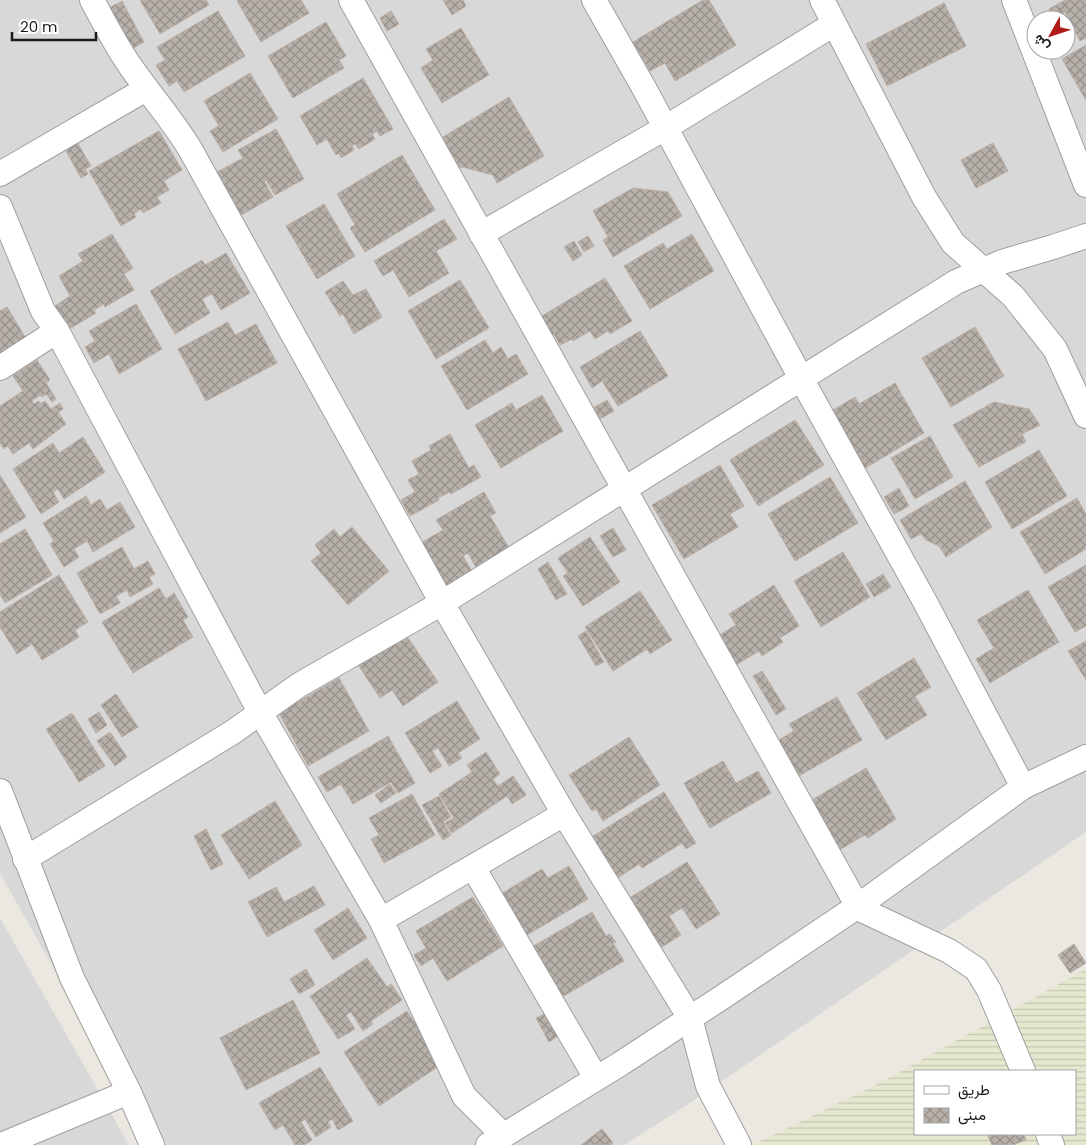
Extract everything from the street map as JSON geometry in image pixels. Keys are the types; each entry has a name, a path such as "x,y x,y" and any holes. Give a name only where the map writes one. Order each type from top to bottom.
{"street":[{"path":"92,0 117,47 146,89 176,126 190,149 442,603 564,814 690,1018 708,1086 739,1145"},
{"path":"351,0 858,906 874,916 949,951 976,969 989,990 1023,1070"},
{"path":"594,0 924,600 1023,786"},
{"path":"822,0 924,197 942,227 953,243 1012,296 1055,349 1086,416"},
{"path":"1014,0 1086,186"},
{"path":"481,234 665,128 834,24"},
{"path":"0,174 146,89"},
{"path":"0,207 43,310 57,332 260,712 381,920 464,1096 495,1140 690,1018 858,906 1023,786 1086,757"},
{"path":"25,859 234,732 299,685 442,603 802,380 956,282 984,269 1086,236"},
{"path":"0,368 57,332"},
{"path":"0,791 72,978 129,1092 152,1145"},
{"path":"381,920 564,814"},
{"path":"473,866 596,1078"},
{"path":"1,1145 129,1092"}],"shaded area":[{"path":"0,0 1086,0 1086,832 684,1107 624,1145 153,1145 0,873"},
{"path":"0,918 129,1145 0,1145"}],"green space":[{"path":"1086,969 1086,1145 752,1145 876,1085"}],"building":[{"path":"140,0 206,0 209,5 160,34"},
{"path":"301,0 309,13 261,42 237,1"},
{"path":"443,0 463,0 466,6 452,15"},
{"path":"703,0 709,0 736,45 675,81 665,63 650,71 633,42"},
{"path":"1065,0 1086,0 1086,38 1080,41 1076,33 1076,10 1049,9"},
{"path":"122,1 144,42 132,49 109,8"},
{"path":"944,3 966,46 887,86 866,44"},
{"path":"218,11 245,56 184,92 177,81 169,86 156,65 165,60 157,47"},
{"path":"391,11 399,24 387,31 380,18"},
{"path":"326,22 346,56 339,60 344,68 293,98 268,56"},
{"path":"461,28 489,75 442,103 421,68 433,60 426,49"},
{"path":"1086,45 1086,100 1063,60 1076,60 1076,51"},
{"path":"250,73 278,119 223,152 210,131 219,126 204,101"},
{"path":"363,78 393,129 380,136 377,131 372,134 375,139 359,149 355,144 352,146 354,150 341,158 339,153 336,155 327,139 317,145 300,116"},
{"path":"509,97 544,156 497,183 493,175 463,167 455,169 438,140"},
{"path":"276,129 304,179 275,195 266,180 264,181 273,197 241,215 217,172 243,158 238,150"},
{"path":"159,131 182,170 164,181 169,190 157,197 161,203 143,213 141,209 134,214 136,217 121,226 89,171"},
{"path":"77,142 91,166 85,169 88,174 81,178 65,149"},
{"path":"993,143 1008,171 976,188 961,160"},
{"path":"402,155 435,210 365,252 350,228 355,225 337,194"},
{"path":"633,188 668,192 682,216 613,257 603,240 608,237 593,211"},
{"path":"324,204 355,256 317,279 286,226"},
{"path":"444,219 457,239 436,251 449,273 409,297 393,270 383,276 374,261"},
{"path":"112,234 133,268 124,274 134,290 105,307 104,304 94,310 96,313 66,331 52,308 70,296 59,276 83,261 78,254"},
{"path":"692,234 714,271 650,309 624,266 663,243 667,249"},
{"path":"588,236 594,246 584,252 578,242"},
{"path":"574,241 582,255 573,261 564,247"},
{"path":"226,253 250,293 221,310 212,294 202,299 210,313 175,334 150,291 202,260 205,265"},
{"path":"605,278 632,321 610,334 608,331 595,339 590,331 573,341 572,339 560,345 554,334 548,337 537,319"},
{"path":"460,280 489,328 436,359 408,311"},
{"path":"343,281 353,295 366,289 382,317 354,334 343,314 340,316 325,292"},
{"path":"136,304 162,349 119,374 109,354 94,363 85,347 95,341 89,331"},
{"path":"7,307 25,337 0,353 0,311"},
{"path":"228,322 235,335 256,324 277,363 206,401 178,349"},
{"path":"975,327 1004,376 951,407 922,358"},
{"path":"640,331 668,376 618,406 602,381 592,388 580,367"},
{"path":"485,340 493,353 501,347 508,359 516,354 528,374 467,410 441,366"},
{"path":"37,360 50,380 46,383 56,399 52,402 46,394 42,397 40,395 32,401 34,404 39,401 40,404 45,401 51,409 60,403 63,409 58,412 66,424 33,449 29,443 13,454 8,446 4,449 0,443 0,406 23,391 13,376"},
{"path":"895,383 924,433 862,470 828,413 855,397 859,404"},
{"path":"542,395 563,431 501,468 475,425 512,403 516,410"},
{"path":"607,400 614,411 600,419 593,408"},
{"path":"994,402 1029,409 1040,425 1022,434 1026,442 979,467 953,425"},
{"path":"795,420 824,465 758,506 730,460"},
{"path":"450,434 469,468 474,465 481,477 451,494 450,492 438,498 439,500 410,516 401,500 415,492 408,480 419,474 412,461 431,450 429,446"},
{"path":"930,436 953,477 915,499 891,458"},
{"path":"83,437 105,472 64,499 58,489 53,492 59,502 41,514 13,469 53,443 59,453"},
{"path":"1039,450 1067,496 1012,529 985,482"},
{"path":"720,465 744,506 730,514 738,527 684,559 652,505"},
{"path":"0,475 26,517 0,533"},
{"path":"830,477 858,523 795,561 768,514"},
{"path":"965,481 992,527 946,557 939,546 926,540 921,534 911,539 900,520"},
{"path":"899,488 909,506 894,514 884,497"},
{"path":"484,492 496,513 490,516 511,551 478,571 468,553 463,556 473,573 446,589 419,544 443,530 436,520"},
{"path":"86,496 91,505 100,499 107,510 120,502 135,527 93,552 87,541 74,549 79,557 64,567 50,544 54,541 43,523"},
{"path":"1077,498 1086,514 1086,549 1045,574 1020,532"},
{"path":"352,527 389,571 348,605 311,561 321,553 315,545 334,529 340,537"},
{"path":"613,528 626,550 613,557 600,536"},
{"path":"25,529 52,575 5,603 0,594 0,544"},
{"path":"590,537 620,582 583,606 563,576 568,573 558,558"},
{"path":"122,547 134,569 148,561 155,574 149,577 153,584 130,597 127,590 116,596 120,603 100,614 77,573"},
{"path":"843,552 870,597 821,627 794,581"},
{"path":"548,562 567,594 556,600 538,569"},
{"path":"1086,565 1086,626 1075,632 1048,587"},
{"path":"883,574 891,587 874,597 866,584"},
{"path":"59,575 88,622 75,630 79,637 42,660 32,644 17,654 0,627 0,612"},
{"path":"774,585 799,626 780,638 783,642 762,656 759,651 736,665 718,636 736,625 729,614"},
{"path":"159,588 166,599 174,593 188,617 183,620 193,637 133,673 102,622"},
{"path":"1028,590 1059,642 990,683 976,659 994,648 977,620"},
{"path":"640,591 672,640 650,654 647,649 613,671 585,627"},
{"path":"586,631 604,662 596,666 578,636"},
{"path":"404,632 438,682 403,706 392,690 380,698 357,663"},
{"path":"1086,641 1086,680 1068,651"},
{"path":"914,658 931,687 915,696 927,715 886,740 857,693"},
{"path":"762,671 786,709 776,715 753,676"},
{"path":"339,678 369,731 308,766 279,713"},
{"path":"116,694 138,727 122,737 101,705"},
{"path":"837,697 862,740 797,777 777,741 794,731 789,724"},
{"path":"457,701 480,739 458,753 462,758 449,766 438,748 432,751 442,766 430,773 405,733"},
{"path":"99,712 107,725 96,733 88,719"},
{"path":"72,713 105,766 79,782 46,729"},
{"path":"110,732 127,757 115,766 97,741"},
{"path":"388,736 415,783 398,793 391,782 353,804 341,784 327,792 318,777"},
{"path":"629,737 660,785 603,821 596,809 592,811 569,775"},
{"path":"486,752 500,774 493,779 498,786 513,776 526,795 512,804 507,796 452,833 445,823 454,818 439,794 472,772 467,765"},
{"path":"723,761 736,783 758,771 771,793 710,828 684,783"},
{"path":"866,768 896,819 868,838 865,835 834,853 805,804"},
{"path":"390,784 396,793 381,803 375,795"},
{"path":"664,792 696,843 686,849 682,843 642,868 639,864 616,879 590,838"},
{"path":"412,794 435,835 384,863 371,839 379,835 369,818"},
{"path":"439,796 451,817 443,822 451,835 443,840 422,805"},
{"path":"275,801 302,845 249,879 221,835"},
{"path":"206,829 223,864 211,870 194,836"},
{"path":"687,862 720,914 696,929 682,908 669,916 681,935 654,952 623,902"},
{"path":"569,866 588,899 522,938 496,897 542,869 548,878"},
{"path":"314,886 325,905 267,937 248,902 276,887 284,902"},
{"path":"473,897 503,946 447,981 433,958 421,966 414,955 426,948 416,931"},
{"path":"348,908 367,938 333,960 314,930"},
{"path":"592,912 606,936 610,934 616,942 613,943 624,961 560,998 530,948"},
{"path":"1074,944 1086,963 1070,973 1058,955"},
{"path":"367,958 387,987 391,984 402,1000 371,1021 373,1024 363,1031 351,1012 346,1015 355,1029 338,1039 310,996"},
{"path":"306,969 315,985 299,994 290,979"},
{"path":"293,1000 320,1053 246,1090 220,1038"},
{"path":"407,1011 442,1064 379,1106 344,1052"},
{"path":"544,1014 558,1036 549,1042 536,1018"},
{"path":"320,1067 353,1121 338,1130 332,1119 328,1122 331,1127 316,1137 305,1119 301,1122 312,1140 304,1145 295,1145 283,1125 275,1130 259,1103"},
{"path":"602,1129 613,1143 611,1145 581,1145"},
{"path":"1024,1135 1026,1140 1013,1145 992,1145 988,1136"}]}
